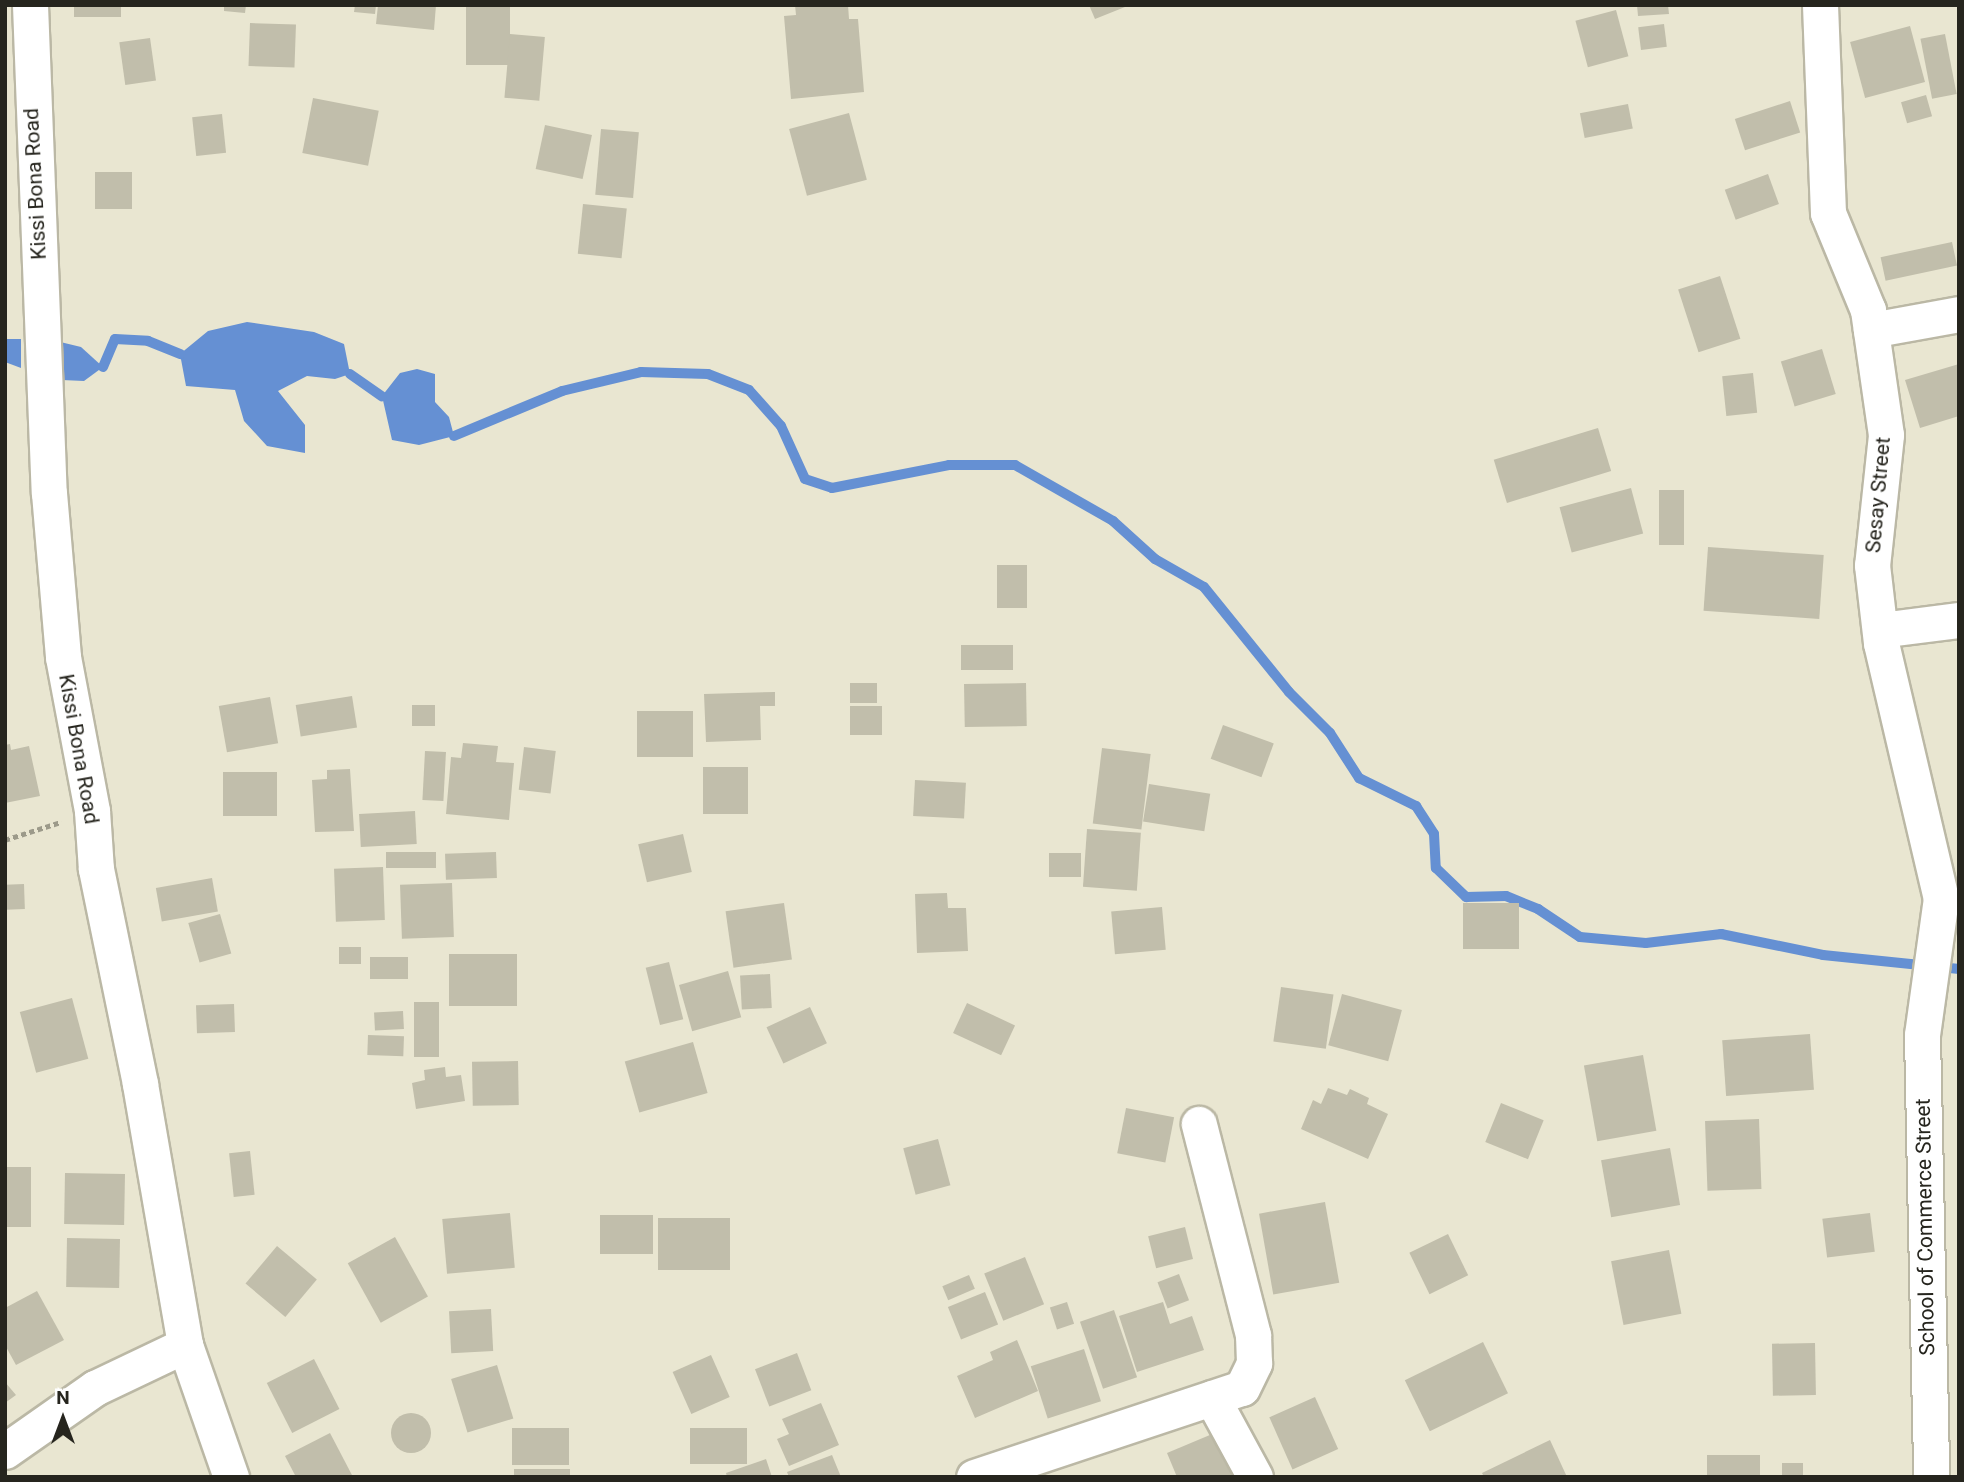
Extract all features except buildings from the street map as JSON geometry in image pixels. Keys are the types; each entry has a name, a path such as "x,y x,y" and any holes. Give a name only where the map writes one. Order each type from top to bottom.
{"street":[{"name":"Kissi Bona Road","path":"30,5 49,493 63,657 92,811 96,869 140,1084 185,1345 231,1477"},
{"name":"Sesay Street","path":"1820,5 1828,213 1868,310 1885,435 1872,565 1880,630 1941,898 1930,960"},
{"path":"1871,330 1959,314"},
{"path":"1880,630 1959,620"},
{"name":"School of Commerce Street","path":"1930,960 1921,1148 1931,1477"},
{"path":"974,1477 1242,1388 1254,1363 1253,1335 1199,1124"},
{"path":"5,1451 95,1388 185,1345"},
{"path":"1212,1398 1255,1477"}],"path":[{"path":"5,840 92,811"}],"water":[{"path":"247,322 314,332 344,344 350,374 335,379 307,376 278,391 305,425 305,453 267,446 244,421 235,390 186,386 180,354 208,331"},
{"path":"5,339 21,339 21,368 5,362"},
{"path":"48,339 81,347 103,367 84,381 62,380 48,370"},
{"path":"417,369 435,374 435,402 449,417 454,436 419,445 392,440 382,396 400,373"}],"waterway":[{"path":"103,367 115,339 148,341 180,354"},
{"path":"454,436 562,391 641,372 708,374 749,390 781,426 805,479 832,488 949,465 1015,465 1113,521 1155,559 1204,587 1289,692 1330,733 1359,778 1416,806 1434,834 1436,868 1466,897 1506,896 1538,909 1580,937 1646,943 1721,934 1823,955 1959,969"},
{"path":"350,374 382,396"}]}
